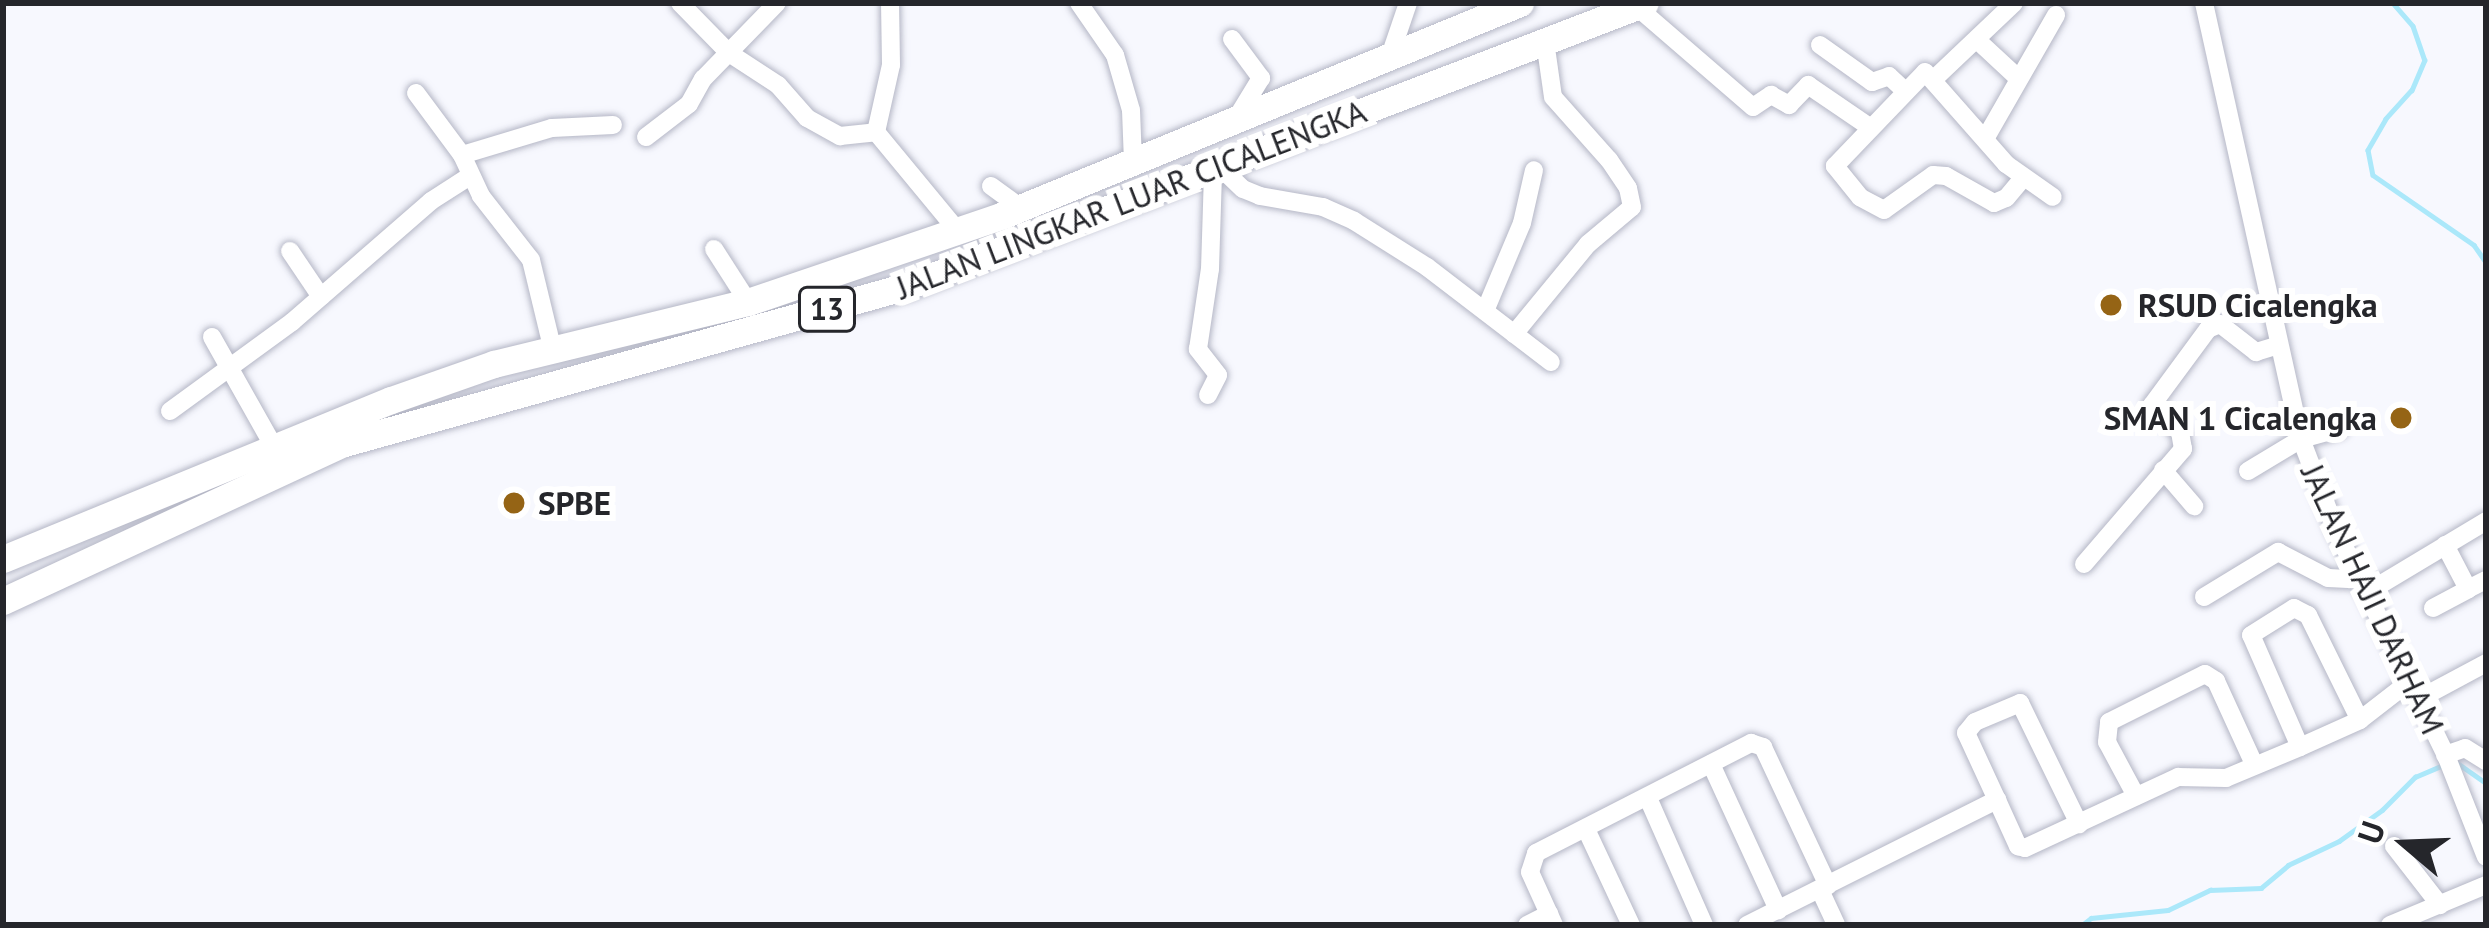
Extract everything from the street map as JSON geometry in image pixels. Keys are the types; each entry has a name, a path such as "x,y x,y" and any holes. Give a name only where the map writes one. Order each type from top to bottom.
{"highway":[{"name":"JALAN LINGKAR LUAR CICALENGKA","path":"3,560 274,447 494,364 748,302 1021,208 1520,3"},
{"name":"JALAN LINGKAR LUAR CICALENGKA","path":"3,601 341,444 907,286 1641,5"}],"street":[{"path":"680,3 729,52 778,85 807,118 840,136 876,132"},
{"path":"646,137 688,104 776,3"},
{"path":"876,132 891,65 890,3"},
{"path":"1079,3 1115,56 1131,110 1133,161"},
{"path":"1390,56 1408,3"},
{"path":"1934,80 2014,3"},
{"name":"JALAN HAJI DARHAM","path":"2204,3 2301,439 2336,530 2449,763 2486,856"},
{"path":"1641,5 1753,107 1771,95 1789,105 1808,86 1868,126"},
{"path":"1985,140 2056,15"},
{"path":"1232,39 1261,78 1236,119"},
{"path":"1978,40 2018,79"},
{"path":"1514,334 1588,244 1632,207 1628,188 1609,160 1553,97 1545,41"},
{"path":"1820,45 1873,83 1889,76 1905,91"},
{"path":"2023,178 2006,198 1994,202 1946,176 1933,175 1885,210 1876,208 1835,166 1868,126 1925,73 2023,178 2045,186 2053,196"},
{"path":"416,93 531,260 553,351"},
{"path":"462,155 552,128 614,125"},
{"path":"876,132 958,231"},
{"path":"1217,170 1260,196 1323,207 1354,221 1551,362"},
{"path":"1208,395 1218,375 1198,349 1217,170"},
{"path":"1485,311 1522,223 1534,170"},
{"path":"170,411 321,297 431,201 470,176"},
{"path":"991,186 1021,208"},
{"path":"714,249 748,302"},
{"path":"290,251 321,297"},
{"path":"2084,565 2185,442 2153,411 2153,402 2212,326 2220,324 2256,352 2278,345"},
{"path":"212,338 274,447"},
{"path":"2248,472 2301,439 2339,429"},
{"path":"2163,470 2194,506"},
{"path":"2204,597 2278,552 2328,578 2365,586 2486,521"},
{"path":"2433,608 2477,585 2445,545"},
{"path":"2300,746 2251,634 2294,608 2308,615 2360,720"},
{"path":"2078,824 2020,704 1975,722 1966,733 2021,848 2078,824 2178,777 2213,781 2360,720 2414,690 2486,663"},
{"path":"2136,796 2107,742 2109,722 2205,674 2216,681 2254,764"},
{"path":"1527,925 1551,920 1531,861 1545,845 1586,829 1750,743 1763,747 1836,925"},
{"path":"2449,763 2465,748 2486,761"},
{"path":"1711,764 1778,910"},
{"path":"1648,798 1704,925"},
{"path":"1747,925 1997,800"},
{"path":"1586,829 1631,925"},
{"path":"2393,846 2440,905"},
{"path":"2390,925 2419,921 2440,905 2486,885"}],"waterway":[{"path":"2393,3 2413,26 2425,60 2412,90 2386,119 2368,150 2373,175 2474,245 2486,262"},
{"path":"2456,762 2486,783"},
{"path":"2082,925 2091,918 2168,910 2210,890 2261,888 2288,865 2339,841 2382,810 2415,777 2445,764"}],"place":[{"name":"RSUD Cicalengka","path":"2111,305"},
{"name":"SMAN 1 Cicalengka","path":"2401,418"},
{"name":"SPBE","path":"514,503"}]}
